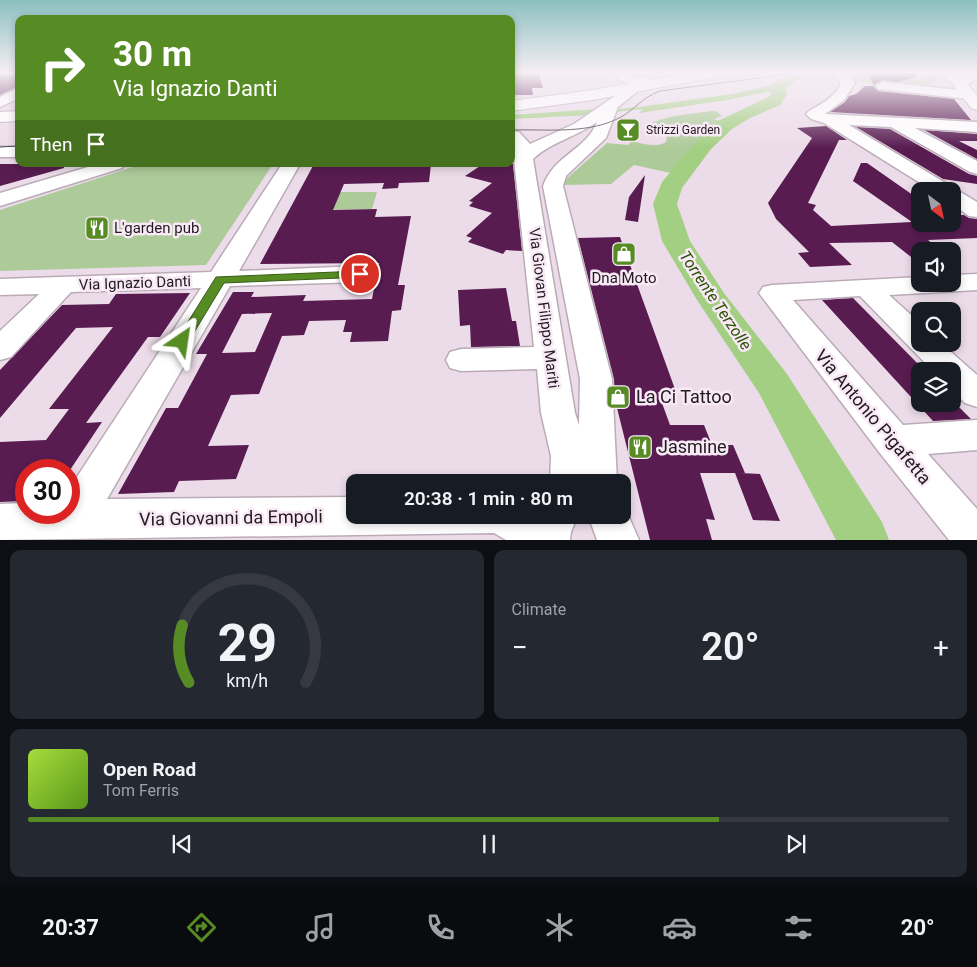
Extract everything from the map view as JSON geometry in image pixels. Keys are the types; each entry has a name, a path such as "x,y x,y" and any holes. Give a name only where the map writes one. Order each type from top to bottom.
{"main road":[{"path":"515,100 538,97"},
{"path":"515,105 577,97"},
{"path":"0,116 15,116"},
{"path":"0,122 15,122"}],"street":[{"path":"606,97 608,110"},
{"path":"524,158 531,150 580,127 608,110 623,97"},
{"path":"824,113 838,97"},
{"path":"824,113 876,107"},
{"name":"Via Giovan Filippo Mariti","path":"598,474 596,379 553,186 559,172 600,135 608,110"},
{"path":"824,113 891,122 977,127"},
{"path":"824,113 932,182"},
{"path":"891,122 977,168"},
{"path":"563,135 581,138 587,147"},
{"path":"515,136 563,148 587,147"},
{"name":"Via Giovan Filippo Mariti","path":"515,138 522,144 558,413 569,447 571,474"},
{"path":"0,152 15,152"},
{"path":"0,194 84,167"},
{"path":"0,200 105,167"},
{"path":"66,530 289,167"},
{"path":"961,201 977,210"},
{"name":"Via Ignazio Danti","path":"0,287 360,274"},
{"path":"961,283 977,282"},
{"path":"0,350 63,285"},
{"path":"866,288 911,286"},
{"path":"866,288 911,331"},
{"name":"Via Antonio Pigafetta","path":"866,288 772,293 892,441 976,540"},
{"path":"932,352 977,394"},
{"path":"461,360 550,358"},
{"path":"892,441 977,435"},
{"name":"Via Giovanni da Empoli","path":"0,524 66,530 346,520"},
{"path":"521,524 538,540"},
{"path":"549,540 552,524"}],"shaded area":[{"path":"709,97 741,97 639,113 646,106"},
{"path":"598,109 592,115 515,119 515,115"},
{"path":"716,111 722,116 714,119 723,122 675,174 634,165 611,184 562,185 565,180 607,143 628,145 632,141 650,145 662,144 666,142 667,136 660,131 658,126 651,124 653,122 674,116"},
{"path":"133,167 271,167 206,265 0,271 0,210"},
{"path":"324,192 377,192 372,209 315,210"}],"building":[{"path":"848,97 937,97 954,99 971,120 830,112 845,102"},
{"path":"826,126 847,140 839,140 808,203 816,205 813,210 831,226 911,222 911,232 961,232 961,215 964,215 977,219 977,238 911,242 911,257 892,242 829,243 852,265 810,267 798,253 809,252 776,219 768,203 812,138 797,128"},
{"path":"856,127 890,129 969,174 977,176 977,184 943,179"},
{"path":"924,130 977,134 977,141 959,141 977,150 977,159"},
{"path":"861,163 867,163 911,194 911,221 853,181"},
{"path":"0,164 15,164 15,167 64,167 64,168 0,186"},
{"path":"312,167 431,167 429,182 399,183 398,188 382,189 384,183 344,184 333,210 377,209 375,217 411,216 398,285 405,285 401,310 392,311 388,341 350,342 352,332 343,332 346,320 309,321 304,335 282,336 259,394 231,395 208,446 249,445 236,479 179,481 174,492 118,494 166,408 178,408 207,354 196,354 233,292 254,292 251,297 306,295 303,301 372,299 379,263 260,264","holes":["272,313 255,352 222,353 242,314"]},
{"path":"478,167 513,167 522,251 506,250 503,254 468,242 472,238 466,236 492,213 469,206 473,202 469,201 492,183 465,176"},
{"path":"645,175 638,222 625,220 629,197"},
{"path":"620,237 676,392 658,392 670,425 704,425 712,445 733,445 745,473 741,473 760,474 780,521 753,520 735,473 700,473 715,520 706,519 712,540 650,540 615,400 614,379 578,238"},
{"path":"506,288 512,321 516,321 520,346 471,347 470,325 460,326 458,290"},
{"path":"190,293 160,337 148,337 86,423 102,422 77,459 15,459 15,501 0,502 0,442 46,440 69,409 49,409 113,327 76,328 0,418 0,370 62,305 109,304 116,294"},
{"path":"853,298 916,362 911,362 911,397 822,300"},
{"path":"961,409 971,419 933,421 925,412 961,412"}],"waterway":[{"name":"Torrente Terzolle","path":"777,97 774,101 744,114 725,125 704,145 670,187 665,204 676,241 713,300 773,384 864,540"},
{"path":"612,111 650,107"}],"tram line":[{"path":"515,130 564,130 603,124 621,117 648,97"},
{"path":"0,147 15,146"}],"place":[{"name":"Strizzi Garden","path":"628,130"},
{"name":"L'garden pub","path":"97,228"},
{"name":"Dna Moto","path":"624,254"},
{"name":"La Ci Tattoo","path":"618,397"},
{"name":"Jasmine","path":"640,447"}],"route":[{"path":"182,341 220,280 360,274"}]}
